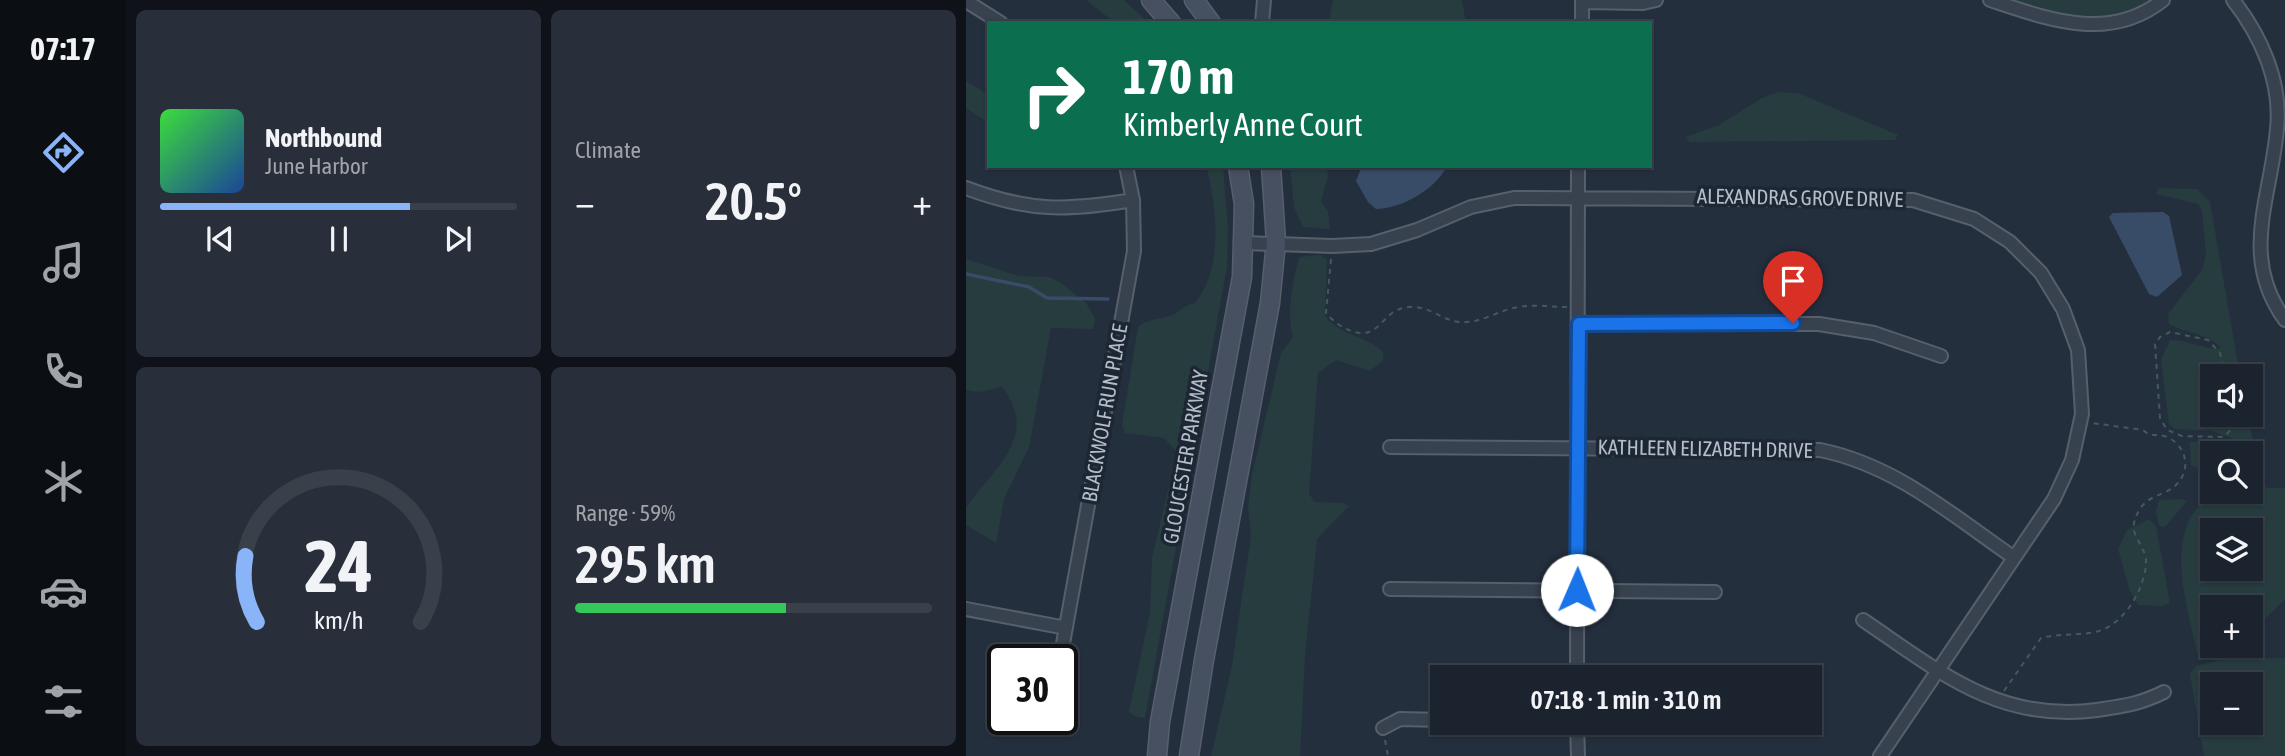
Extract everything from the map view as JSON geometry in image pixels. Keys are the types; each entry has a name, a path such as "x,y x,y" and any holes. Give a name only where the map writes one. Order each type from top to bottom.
{"main road":[{"path":"1151,0 1169,21"},
{"path":"1194,0 1210,21"},
{"name":"GLOUCESTER PARKWAY","path":"1157,756 1162,710 1242,277 1244,204 1238,168"},
{"path":"1189,756 1204,660 1270,303 1276,242 1270,168"}],"street":[{"path":"1262,21 1264,0"},
{"path":"1581,21 1582,1 1643,3 1656,0"},
{"path":"1990,0 2058,22 2084,26 2130,18 2162,0"},
{"path":"2233,0 2257,36 2276,91 2278,127 2258,252 2271,300 2285,320"},
{"path":"966,1 998,21"},
{"name":"BLACKWOLF RUN PLACE","path":"1063,644 1134,251 1133,200 1126,168"},
{"path":"1577,665 1578,168"},
{"path":"966,188 1015,203 1050,209 1133,200"},
{"name":"ALEXANDRAS GROVE DRIVE","path":"1245,243 1332,246 1392,239 1449,215 1492,201 1578,197 1892,198 1934,204 1974,219 2026,257 2063,309 2082,371 2081,421 2064,480 1880,756"},
{"path":"1579,324 1819,324 1874,333 1941,356"},
{"name":"KATHLEEN ELIZABETH DRIVE","path":"1390,447 1803,449 1838,454 1898,477 2013,557"},
{"path":"1390,589 1715,592"},
{"path":"966,609 1066,628"},
{"path":"1863,620 1979,695 2020,708 2069,713 2140,704 2164,692"},
{"path":"1383,729 1400,719 1430,720"},
{"path":"1577,735 1578,756"}],"path":[{"path":"1332,246 1326,313 1334,323 1353,331 1370,332 1390,313 1410,306 1434,311 1459,322 1480,320 1516,307 1578,307"},
{"path":"2224,364 2215,345 2170,332 2160,337 2155,348 2160,418 2166,430 2176,434 2223,437 2232,427"},
{"path":"1998,702 2041,638 2100,630 2124,613 2143,581 2147,560 2134,530 2134,523 2147,500 2168,492 2181,479 2185,469 2184,455 2172,440 2165,436 2149,436 2143,430 2081,421"},
{"path":"2172,440 2176,434"},
{"path":"2184,455 2191,454"},
{"path":"1383,729 1388,756"}],"green space":[{"path":"1086,0 1124,0 1147,21 1112,21"},
{"path":"1333,0 1462,0 1466,21 1329,21"},
{"path":"2016,0 2151,0 2117,14 2084,16"},
{"path":"966,81 987,94 987,122 966,108"},
{"path":"1778,92 1798,93 1898,135 1895,140 1690,142 1685,137 1717,126 1762,98"},
{"path":"1206,168 1223,168 1228,228 1227,267 1145,718 1134,716 1129,711 1150,613 1152,558 1177,452 1164,438 1125,433 1122,425 1138,327 1170,316 1195,303 1204,288 1214,255 1213,200"},
{"path":"1290,168 1327,168 1328,176 1321,202 1328,211 1330,229 1303,227 1294,207"},
{"path":"2159,188 2197,189 2210,202 2238,364 2200,364 2200,427 2250,427 2253,441 2235,441 2212,431 2175,429 2169,424 2161,360 2170,340 2221,348 2209,339 2169,324 2168,314 2202,270 2206,255 2202,211 2198,204 2156,194"},
{"path":"1320,255 1327,260 1325,316 1338,328 1376,346 1383,352 1383,361 1370,371 1336,360 1318,373 1309,493 1314,502 1342,503 1349,506 1317,539 1305,656 1300,756 1211,756 1232,666 1251,536 1248,506 1252,475 1281,353 1293,337 1290,307 1299,257"},
{"path":"966,259 1019,276 1049,277 1060,282 1086,303 1095,318 1093,329 1051,328 1029,447 1004,499 996,543 966,525 966,508 1008,452 1015,438 1017,422 1013,405 1002,387 980,392 966,390"},
{"path":"2190,442 2200,442 2200,470 2191,465"},
{"path":"2263,485 2268,488 2285,488 2285,599 2266,618 2263,617 2263,595 2200,595 2200,651 2197,652 2183,588 2181,565 2182,543 2188,522 2199,506 2263,504"},
{"path":"2159,500 2187,501 2165,527 2159,526 2156,512"},
{"path":"2149,519 2156,526 2170,603 2162,606 2138,605 2130,591 2118,549 2127,530"},
{"path":"2285,658 2285,756 2204,756 2200,735 2263,735 2263,672 2200,672 2200,733 2190,674 2196,666 2224,659"}],"water":[{"path":"1361,168 1446,168 1426,190 1396,206 1386,208 1376,209 1368,202 1356,181"},
{"path":"2163,212 2169,216 2182,275 2157,297 2149,294 2109,217 2113,213"}],"waterway":[{"path":"966,274 1029,287 1047,298 1108,299"}],"route":[{"path":"1577,590 1579,324 1793,323"}]}
